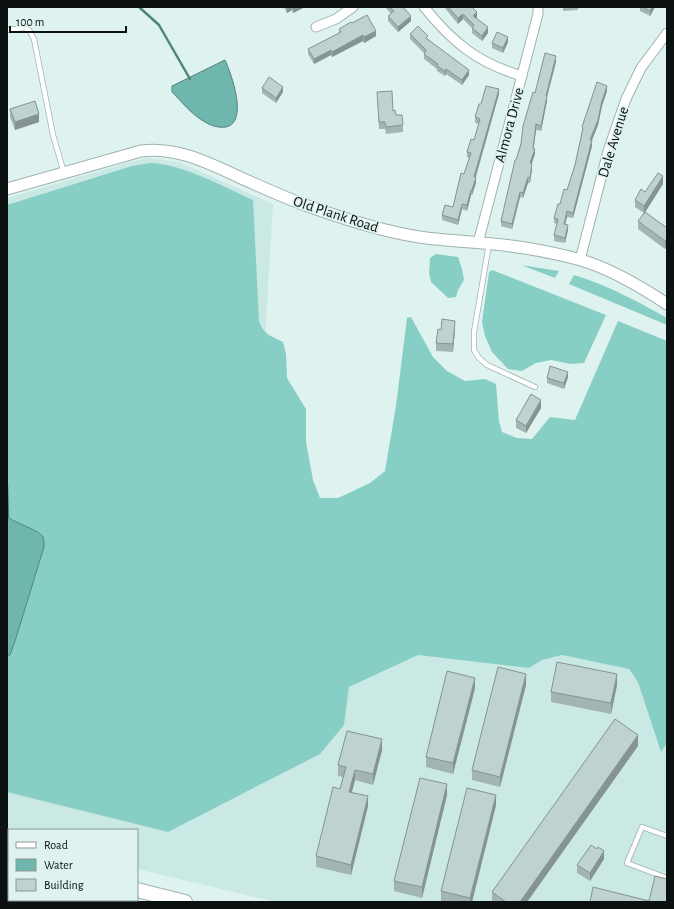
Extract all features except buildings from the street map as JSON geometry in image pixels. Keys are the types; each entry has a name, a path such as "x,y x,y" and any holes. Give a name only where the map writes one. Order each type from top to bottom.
{"highway":[{"path":"138,890 185,902"}],"street":[{"path":"316,27 336,19 353,7"},
{"path":"424,7 442,29 472,55 504,71 522,76"},
{"name":"Almora Drive","path":"484,244 503,145 538,14 538,7"},
{"name":"Dale Avenue","path":"580,260 608,150 626,99 641,68 667,33"},
{"name":"Old Plank Road","path":"7,189 141,151 173,151 208,162 308,206 354,221 413,236 524,248 580,260 645,289 667,304"}],"lane":[{"path":"7,30 24,28 29,30 34,39 53,135 64,173"},
{"path":"484,244 474,332 474,350 479,358 487,365 535,387"},
{"path":"667,836 642,827 627,863 667,878"}],"shaded area":[{"path":"148,158 179,162 273,204 238,796 344,725 349,687 418,655 667,612 667,902 276,902 138,869 138,829 8,829 7,836 7,198"}],"green space":[{"path":"150,163 163,164 189,171 253,200 259,321 265,332 283,342 286,354 287,378 306,409 306,442 313,480 320,498 338,498 370,483 385,471 396,406 407,318 411,317 433,357 447,371 465,381 485,379 496,384 499,421 502,432 517,438 532,439 550,417 575,420 618,321 667,341 667,743 661,752 638,682 629,669 562,655 542,660 529,668 418,655 349,687 344,725 320,754 168,832 7,792 7,655 10,654 15,641 44,547 40,533 7,516 7,205 132,166"},
{"path":"436,254 458,257 464,280 456,297 448,298 431,282 429,273 430,258"},
{"path":"521,265 559,271 555,278"},
{"path":"492,270 606,315 584,363 570,364 551,360 536,363 522,371 508,369 492,352 485,336 482,322 489,272"},
{"path":"574,275 622,294 667,318 667,325 569,284"}],"water":[{"path":"225,60 234,86 237,107 236,116 233,123 226,127 221,127 210,125 196,116 172,92 172,86"},
{"path":"7,516 10,519 41,534 44,545 10,655 7,655"}],"waterway":[{"path":"139,7 159,25 190,79"},
{"path":"7,486 7,519"}]}
